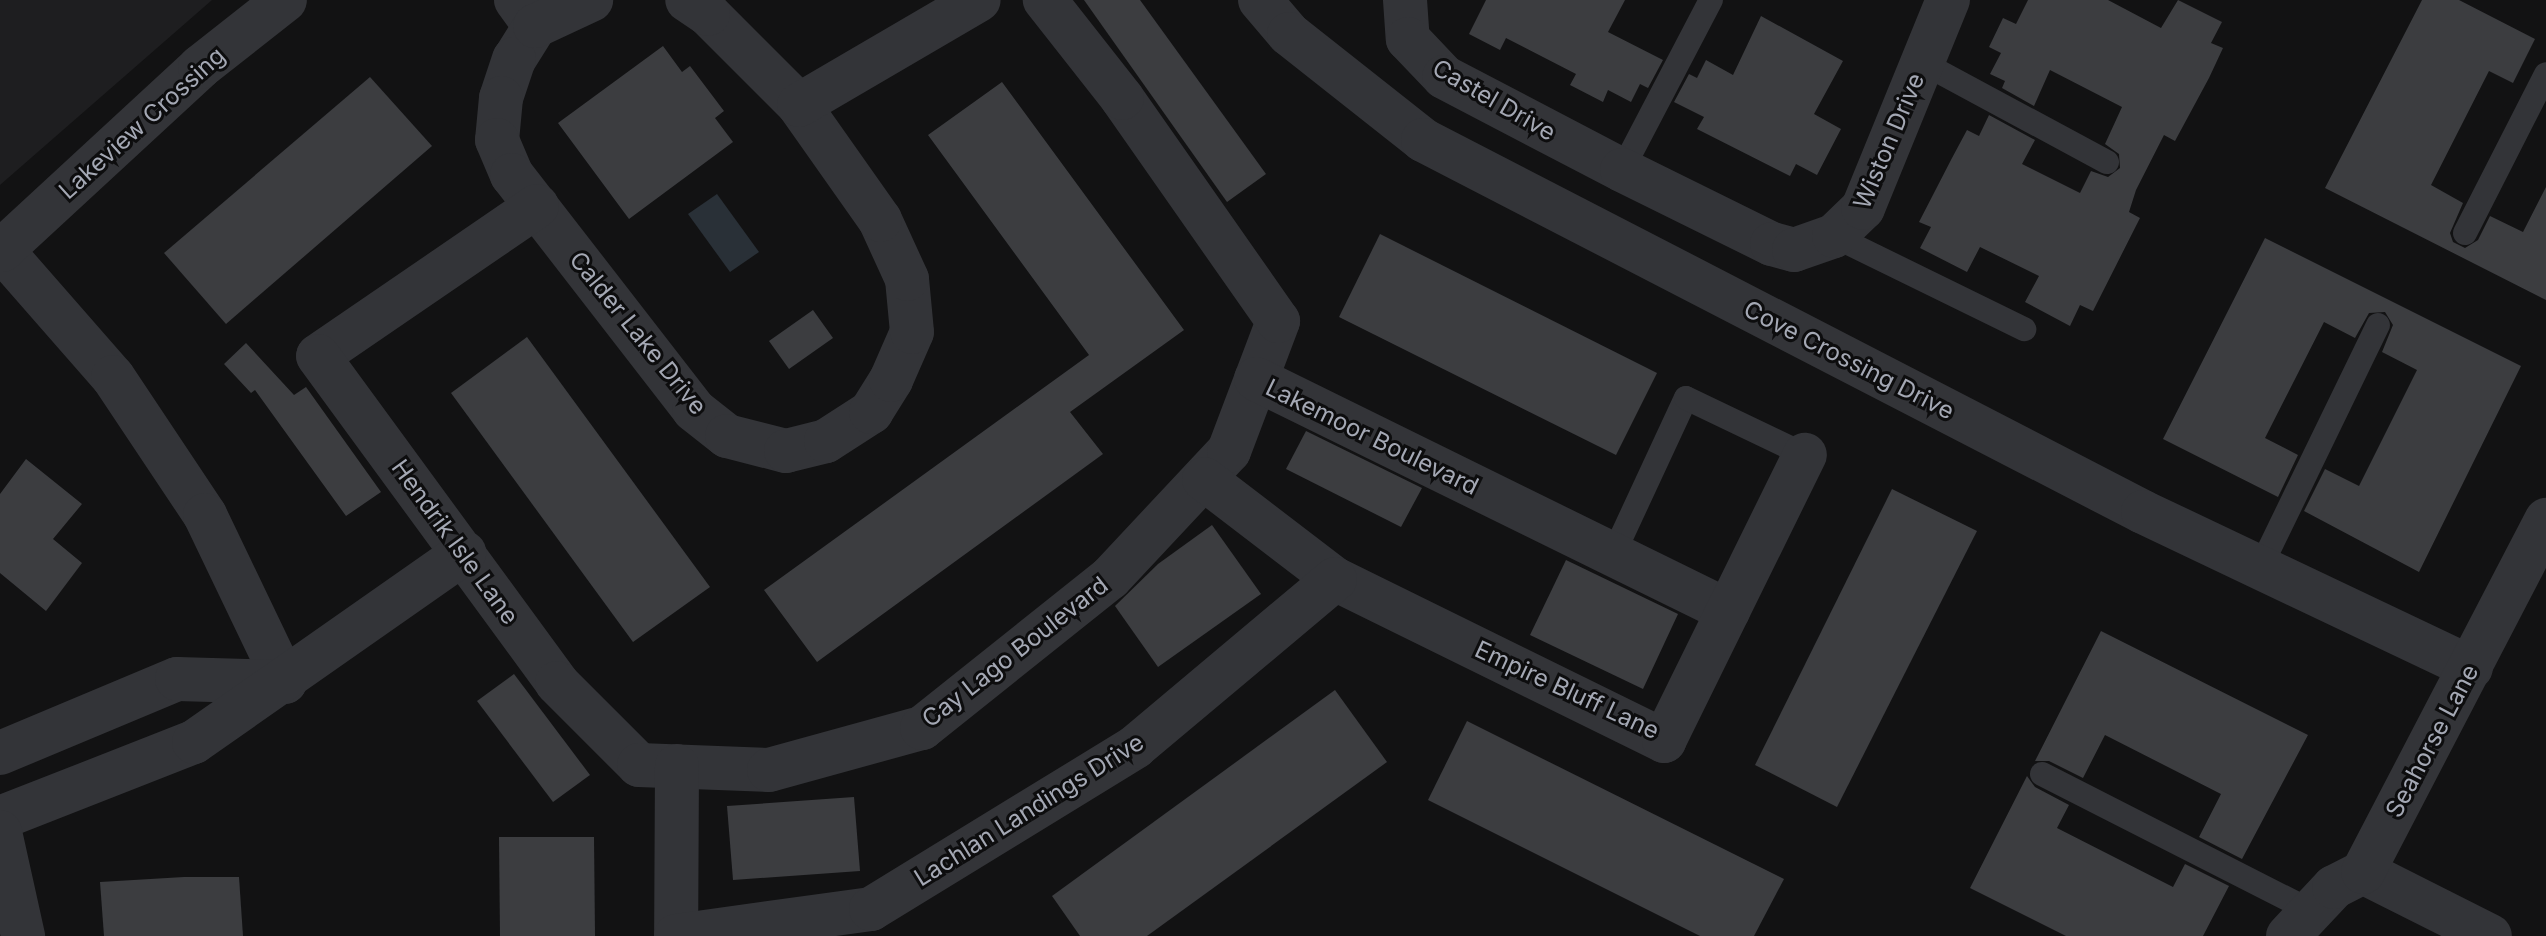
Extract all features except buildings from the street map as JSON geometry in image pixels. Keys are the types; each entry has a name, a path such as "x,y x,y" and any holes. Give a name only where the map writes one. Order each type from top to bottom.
{"street":[{"name":"Lakeview Crossing","path":"1,249 200,67 285,0"},
{"name":"Calder Lake Drive","path":"591,0 525,13 501,98 497,140 512,175 694,410 727,436 786,451 826,441 871,412 912,332 907,279 880,220 799,105 708,14 687,0"},
{"path":"799,105 979,0"},
{"name":"Lakemoor Boulevard","path":"1045,0 1122,98 1278,321 1256,379 1728,611"},
{"name":"Cove Crossing Drive","path":"1260,0 1289,34 1423,140 2260,568 2471,668"},
{"name":"Castel Drive","path":"1405,0 1408,39 1444,77 1622,170"},
{"name":"Wiston Drive","path":"1622,170 1772,244 1794,250 1834,236 1863,208 1948,0"},
{"name":"Hendrik Isle Lane","path":"537,206 318,356 578,704 639,765 677,766"},
{"path":"1,249 113,377 205,515 285,682"},
{"name":"Cay Lago Boulevard","path":"677,766 769,770 922,728 1110,578 1229,451 1256,379"},
{"name":"Empire Bluff Lane","path":"1204,479 1335,579 1664,741 1805,455"},
{"name":"Seahorse Lane","path":"2363,872 2546,520"},
{"path":"0,818 194,742 285,682 464,553"},
{"name":"Lachlan Landings Drive","path":"676,936 871,909 1135,747 1335,579"},
{"path":"0,753 177,679 285,682"},
{"path":"676,936 677,766"},
{"path":"0,832 23,936"},
{"path":"2298,923 2334,887 2363,872 2490,936"}],"lane":[{"path":"1622,170 1711,0"},
{"path":"1923,63 2107,162"},
{"path":"2465,233 2546,74"},
{"path":"1834,236 2024,329"},
{"path":"2260,568 2378,325"},
{"path":"1613,555 1686,398 1805,455"},
{"path":"2042,774 2298,923"}],"shaded area":[{"path":"0,0 212,0 0,185"},
{"path":"717,194 759,252 730,272 688,214"}]}
